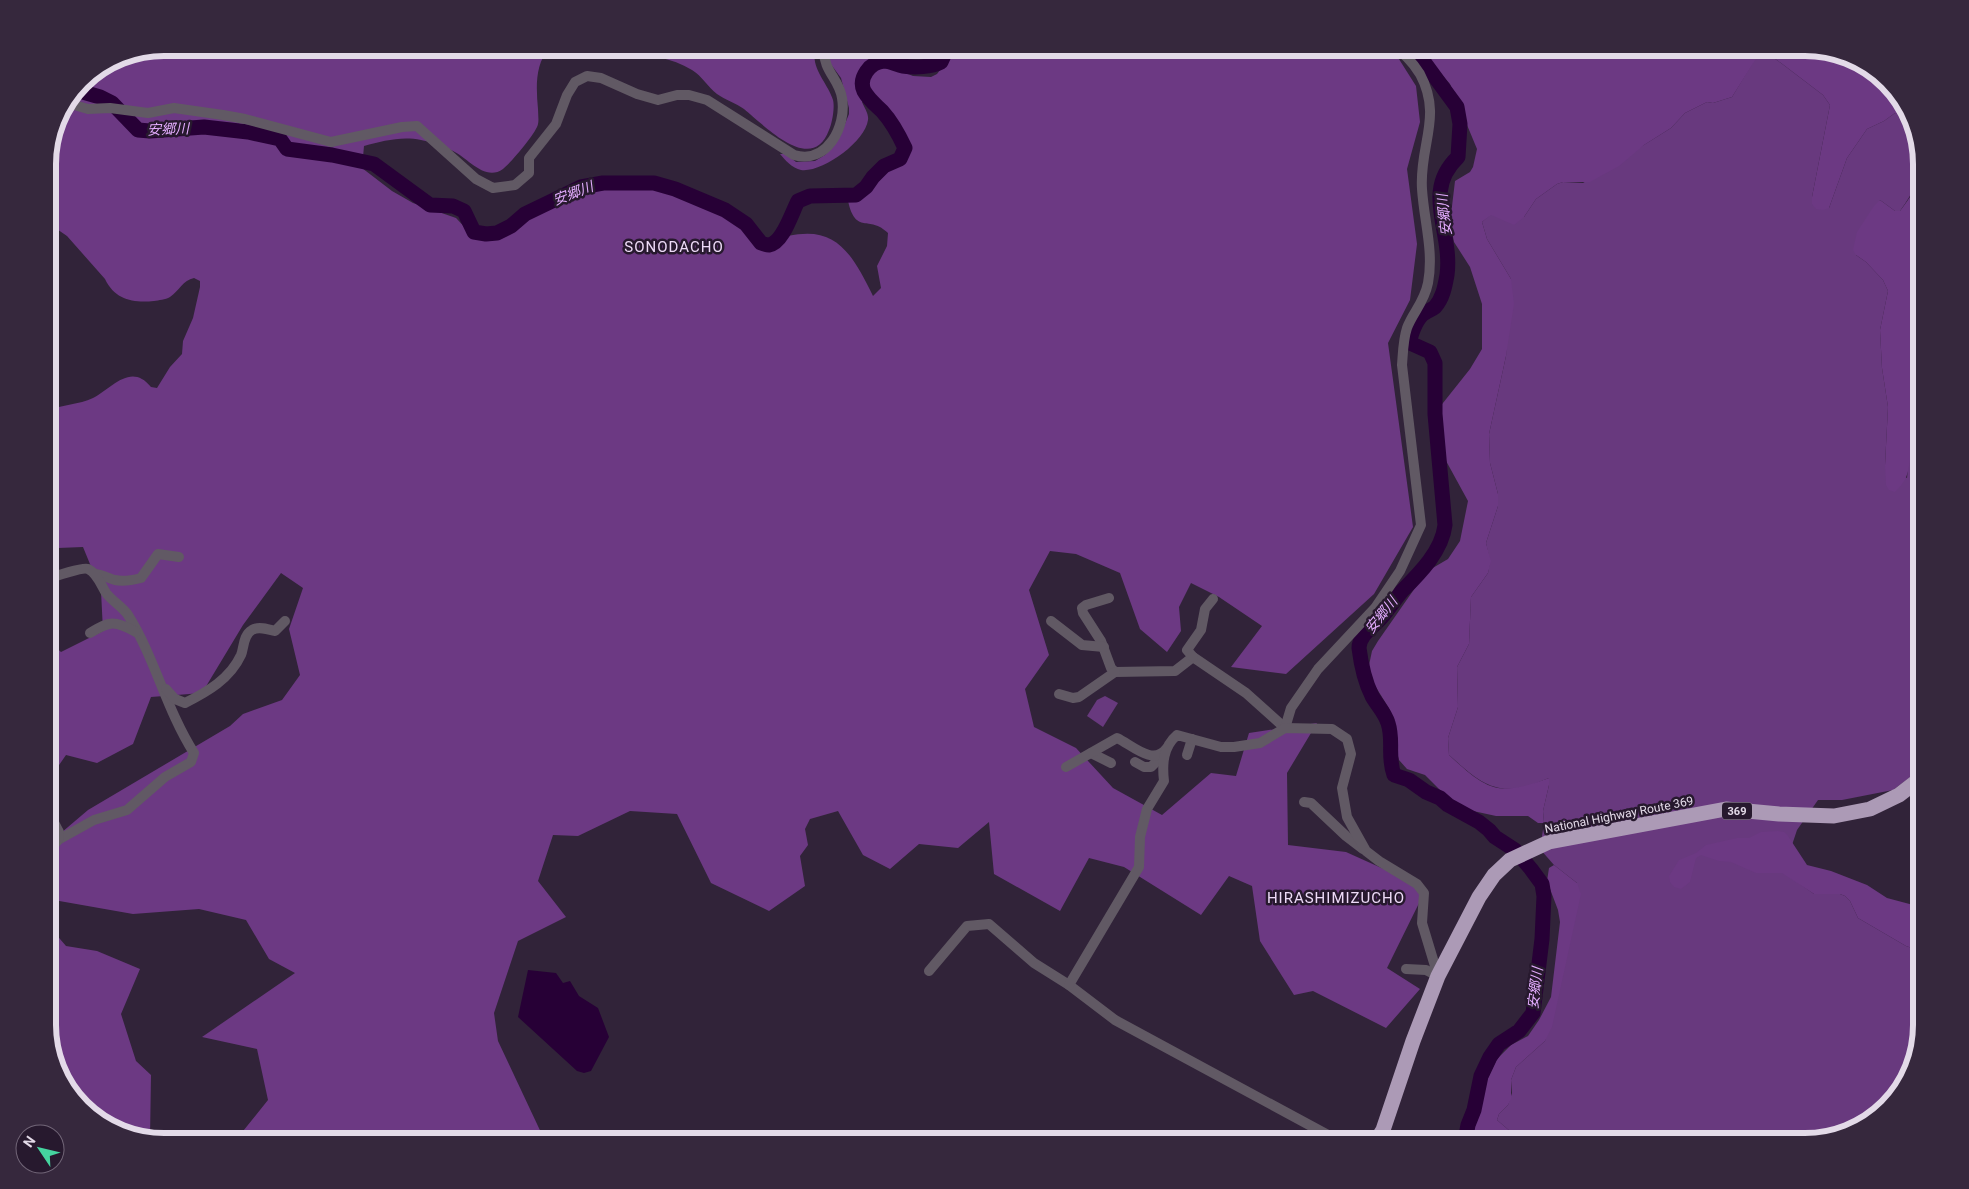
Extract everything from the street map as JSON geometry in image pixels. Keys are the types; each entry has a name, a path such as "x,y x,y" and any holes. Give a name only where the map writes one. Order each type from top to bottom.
{"highway":[{"name":"National Highway Route 369","path":"1381,1133 1438,976 1479,897 1494,876 1510,860 1547,843 1726,810 1834,816 1870,809 1899,795 1913,784"}],"street":[{"path":"74,105 88,109 110,108 148,113 174,108 223,115 331,142 402,127 417,126 470,175 493,188 515,185 529,173 529,158 556,124 567,96 575,82 587,76 600,78 658,100 677,95 689,95 707,100 794,155 801,158 813,157 827,149 837,132 843,108 840,91 826,67 825,56"},
{"path":"1285,728 1291,708 1318,670 1375,608 1400,571 1421,525 1402,365 1408,327 1424,298 1428,282 1430,261 1421,164 1430,126 1430,106 1425,85 1415,66 1406,56"},
{"path":"95,574 102,574 115,580 128,581 141,578 158,554 179,557"},
{"path":"56,577 82,568 89,570 95,574 107,595 127,613 161,683 181,732 194,753 191,762 165,777 127,810 94,820 56,843"},
{"path":"1109,598 1082,608 1083,613 1104,647 1111,668 1115,672"},
{"path":"1213,600 1205,609 1201,630 1186,650 1193,657 1246,693 1285,728"},
{"path":"161,683 175,699 185,703 204,694 217,685 230,672 241,655 249,632 262,628 275,630 285,621"},
{"path":"1051,621 1082,645 1104,647"},
{"path":"90,634 107,623 120,623 136,632"},
{"path":"1059,694 1072,698 1079,696 1115,672 1175,671 1193,657"},
{"path":"1135,762 1144,767 1151,768 1171,740 1177,735 1222,747 1234,747 1260,744 1285,728 1332,729 1346,738 1351,754 1342,788 1347,818 1366,851"},
{"path":"1066,767 1117,738 1145,754 1162,752"},
{"path":"1187,755 1192,739"},
{"path":"1069,985 1139,868 1142,827 1150,801 1164,781 1162,752"},
{"path":"1091,753 1111,764"},
{"path":"1304,802 1311,803 1341,832 1379,861 1417,884 1424,893 1422,923 1438,976"},
{"path":"56,826 59,832 58,840"},
{"path":"929,970 967,926 989,924 1034,963 1069,985 1115,1020 1322,1133"},
{"path":"1406,969 1426,970 1438,976"}],"shaded area":[{"path":"157,56 544,56 538,77 538,124 523,148 503,169 490,173 483,171 459,154 445,147 414,139 399,139 364,146 362,168 392,191 413,203 456,218 472,235 483,239 496,238 550,205 586,193 622,187 656,187 695,200 720,212 764,243 786,236 804,234 819,235 832,240 844,249 854,261 873,296 881,288 877,266 887,246 888,233 875,225 864,223 855,218 848,201 869,190 881,179 899,150 900,135 869,93 862,102 868,118 865,129 851,146 831,161 810,170 801,170 792,166 780,154 786,154 796,162 815,161 825,155 840,136 849,114 849,108 841,78 830,63 829,56 863,56 913,76 931,77 937,74 950,56 1397,56 1416,86 1420,122 1407,169 1417,244 1410,300 1388,343 1413,527 1374,594 1286,674 1231,667 1262,626 1219,597 1191,583 1179,607 1181,631 1167,652 1140,629 1120,573 1076,554 1050,551 1029,590 1049,655 1025,689 1034,727 1076,748 1113,788 1162,815 1211,773 1236,776 1249,733 1317,723 1287,773 1288,845 1346,852 1417,884 1424,893 1387,968 1420,989 1386,1028 1313,991 1294,995 1260,941 1252,886 1229,876 1201,915 1124,867 1089,858 1060,911 994,874 989,822 958,848 919,844 890,869 863,855 838,811 810,819 805,829 808,845 800,856 805,886 769,911 711,883 677,814 630,811 578,836 553,835 538,881 566,917 518,941 494,1013 498,1041 541,1133 241,1133 268,1100 257,1049 202,1037 295,973 269,959 246,920 199,909 133,914 56,900 56,837 88,810 230,726 243,714 282,700 300,675 289,629 303,588 281,573 243,625 202,693 151,697 133,744 97,763 66,755 56,769 56,647 61,652 103,631 101,591 83,547 56,549 56,408 93,398 122,379 129,377 144,380 151,387 157,388 170,367 182,354 183,341 193,318 200,287 200,281 194,278 184,283 170,297 164,299 139,301 125,299 114,292 67,236 56,228 56,157 64,123 74,104 98,78 123,64"},
{"path":"654,56 815,56 817,68 834,103 830,127 821,143 811,148 800,148 775,135 744,109 717,94 692,70"},
{"path":"1425,56 1758,56 1732,97 1713,103 1707,102 1685,113 1671,128 1644,145 1619,166 1590,182 1563,182 1557,184 1536,199 1524,217 1514,225 1491,215 1482,222 1487,239 1511,279 1514,304 1506,356 1489,434 1490,463 1498,494 1498,506 1486,543 1491,561 1488,573 1471,597 1469,644 1457,667 1458,707 1448,738 1449,755 1484,783 1495,787 1505,789 1517,787 1549,778 1543,811 1544,823 1538,823 1528,816 1496,816 1464,809 1453,803 1425,775 1407,769 1399,760 1396,734 1390,710 1369,676 1368,670 1372,651 1415,588 1431,569 1448,559 1460,541 1468,501 1445,459 1439,408 1470,369 1482,349 1482,304 1470,267 1454,242 1450,223 1455,181 1470,172 1477,149 1450,84"},
{"path":"1757,56 1771,56 1823,95 1830,105 1812,197 1829,208 1847,158 1867,129 1895,113 1900,113 1911,143 1913,189 1900,211 1895,211 1880,200 1856,255 1866,262 1883,280 1888,291 1880,330 1882,368 1888,407 1885,465 1907,478 1909,458 1913,446 1913,775 1893,790 1842,800 1818,800 1797,830 1783,872 1814,894 1840,894 1845,896 1850,901 1858,918 1913,948 1912,1039 1905,1066 1891,1091 1871,1111 1846,1125 1833,1129 1805,1133 1511,1133 1497,1120 1499,1114 1508,1105 1512,1093 1511,1080 1516,1067 1545,1041 1577,883 1554,865 1540,849 1544,823 1543,811 1549,778 1533,785 1511,789 1491,786 1482,782 1449,755 1448,738 1458,707 1457,667 1469,644 1471,597 1488,573 1490,561 1486,543 1498,506 1498,494 1490,463 1489,434 1506,356 1511,279 1487,239 1482,222 1491,214 1524,217 1536,199 1557,184 1563,182 1583,183 1671,128 1685,113 1707,102 1713,103 1732,97"},
{"path":"1771,56 1819,57 1846,64 1871,78 1886,93 1900,113 1895,113 1867,129 1847,158 1829,208 1823,210 1816,209 1812,204 1812,197 1830,105 1823,95"},
{"path":"1913,192 1913,446 1907,476 1895,492 1889,490 1886,485 1885,465 1888,407 1882,368 1880,330 1888,291 1883,280 1853,250 1857,232 1880,200 1895,211 1900,211"},
{"path":"1105,696 1118,703 1103,727 1087,716 1097,700"},
{"path":"1761,832 1784,832 1807,865 1831,871 1867,885 1887,898 1913,905 1913,948 1858,918 1850,901 1845,896 1840,894 1814,894 1782,873 1756,873 1731,862 1719,861 1701,855 1696,858 1690,882 1681,889 1674,887 1670,882 1669,876 1679,860 1696,853 1706,845 1737,838 1749,838"},
{"path":"1554,865 1577,883 1581,894 1552,1027 1545,1041 1516,1067 1511,1080 1511,1099 1499,1114 1497,1120 1511,1133 1472,1133 1487,1080 1497,1059 1511,1045 1528,1036 1551,997 1560,922 1558,910 1547,881 1549,868"},
{"path":"56,934 66,946 97,951 140,969 121,1014 136,1061 151,1075 150,1132 123,1125 98,1111 74,1085 62,1060 56,1032"},
{"path":"528,970 556,973 563,983 570,981 579,996 598,1008 609,1037 591,1071 584,1073 577,1071 518,1017"}],"waterway":[{"name":"安郷川","path":"84,92 112,103 138,130 150,131 204,127 248,132 280,139 287,149 332,155 374,164 430,205 453,206 464,211 474,232 497,233 511,226 525,214 581,187 603,183 654,183 675,189 725,210 746,224 761,243 769,245 779,239 783,233 798,201 810,196 856,195 866,187 884,166 900,159 905,148 900,138 886,115 870,100 864,91 863,81 866,72 879,62 884,61 908,67 923,67 941,62 944,56"},
{"name":"安郷川","path":"1418,56 1457,107 1460,124 1458,157 1447,170 1440,198 1448,259 1447,275 1442,296 1435,307 1423,314 1412,332 1410,340 1410,343 1430,352 1435,363 1435,414 1445,525 1440,544 1435,553 1381,618 1364,635 1359,648 1370,691 1385,716 1390,730 1391,761 1394,775 1409,780 1426,792 1440,798 1448,805 1479,822 1495,837 1515,850 1542,884 1544,896 1542,939 1533,1013 1519,1031 1499,1044 1490,1057 1481,1076 1474,1110 1466,1133"}],"district":[{"name":"SONODACHO","path":"674,247"},
{"name":"HIRASHIMIZUCHO","path":"1336,898"}]}
